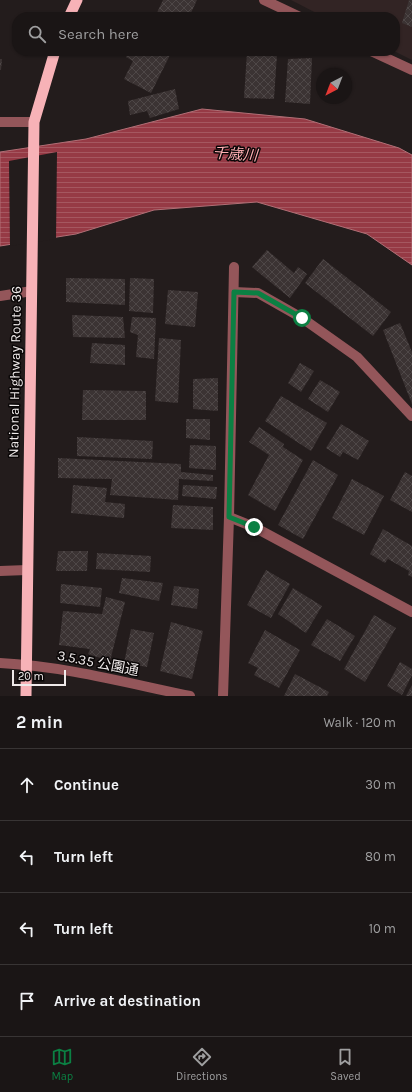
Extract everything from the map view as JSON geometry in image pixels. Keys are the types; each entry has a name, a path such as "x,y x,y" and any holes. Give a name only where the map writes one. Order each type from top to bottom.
{"highway":[{"path":"71,12 77,0"},
{"name":"National Highway Route 36","path":"26,696 32,290 32,157 34,122 54,56"}],"street":[{"path":"264,0 279,3 292,12"},
{"path":"382,56 412,70"},
{"path":"0,122 34,122"},
{"path":"223,696 229,517 234,267"},
{"path":"0,296 32,290"},
{"path":"234,292 258,293 302,318 357,357 412,416"},
{"path":"229,517 254,527 412,612"},
{"path":"0,571 27,570"},
{"name":"3.5.35 公園通","path":"0,663 27,664 68,670 190,696"}],"shaded area":[{"path":"291,0 412,0 412,60 400,54 400,12 314,12"}],"water":[{"name":"千歳川","path":"202,109 305,119 399,148 412,155 412,265 367,234 257,202 154,210 76,234 0,246 0,152 86,139"}],"pier":[{"path":"57,152 56,239 10,246 9,161"}],"building":[{"path":"163,0 197,0 191,12 157,12"},
{"path":"409,0 412,0 412,27 402,23"},
{"path":"170,56 151,93 124,79 133,61 126,57"},
{"path":"247,56 277,56 274,99 244,98"},
{"path":"312,58 310,104 285,102 288,59"},
{"path":"0,59 2,59 1,70 0,70"},
{"path":"175,89 179,109 150,118 147,111 130,115 128,101"},
{"path":"267,250 294,273 298,267 307,274 290,298 252,267"},
{"path":"323,259 391,312 373,336 305,283"},
{"path":"66,278 125,279 125,305 66,302"},
{"path":"130,278 154,279 153,313 129,311"},
{"path":"168,290 198,292 195,327 165,324"},
{"path":"72,315 123,317 125,338 73,337"},
{"path":"132,317 156,318 154,359 136,357 138,335 130,332"},
{"path":"400,323 412,352 412,404 383,330"},
{"path":"159,338 181,340 178,403 155,401"},
{"path":"92,343 125,345 125,365 90,363"},
{"path":"300,363 314,371 301,392 288,383"},
{"path":"218,378 218,411 193,409 193,379"},
{"path":"320,380 340,392 328,412 308,399"},
{"path":"83,390 146,391 146,420 82,420"},
{"path":"281,396 327,423 311,451 265,421"},
{"path":"186,419 210,419 210,440 186,438"},
{"path":"341,424 369,441 358,460 343,452 340,457 326,448"},
{"path":"259,427 284,444 283,447 303,460 275,511 248,495 269,455 249,442"},
{"path":"77,437 153,441 152,459 77,456"},
{"path":"190,445 216,446 216,470 189,468"},
{"path":"58,458 181,464 181,472 213,475 213,481 179,479 178,500 110,495 112,479 58,478"},
{"path":"313,460 338,475 303,539 278,525"},
{"path":"405,472 412,476 412,512 390,500"},
{"path":"352,479 384,496 364,535 332,518"},
{"path":"73,485 107,488 105,502 125,504 124,518 71,513"},
{"path":"183,485 217,487 216,499 182,496"},
{"path":"173,505 213,507 213,530 171,528"},
{"path":"383,529 412,546 412,577 408,575 409,571 388,559 385,563 370,554"},
{"path":"58,551 88,551 87,571 56,571"},
{"path":"97,553 151,556 150,572 96,569"},
{"path":"266,570 290,584 271,618 247,605"},
{"path":"122,578 163,583 159,601 119,593"},
{"path":"61,584 102,588 100,607 60,603"},
{"path":"174,586 199,589 197,609 171,605"},
{"path":"293,588 322,606 306,633 278,614"},
{"path":"106,597 125,602 110,661 88,654 90,649 59,645 63,611 102,614"},
{"path":"374,615 396,628 365,682 344,669"},
{"path":"327,619 355,636 340,661 311,645"},
{"path":"171,622 203,631 192,679 160,671"},
{"path":"131,629 154,633 147,667 124,663"},
{"path":"265,630 300,650 279,688 254,675 258,668 248,663"},
{"path":"400,662 412,669 412,675 402,695 387,686"},
{"path":"295,674 329,692 327,696 284,696"},
{"path":"412,685 412,696 406,696"}],"route":[{"path":"254,527 229,517 234,292 258,293 302,318"}]}
